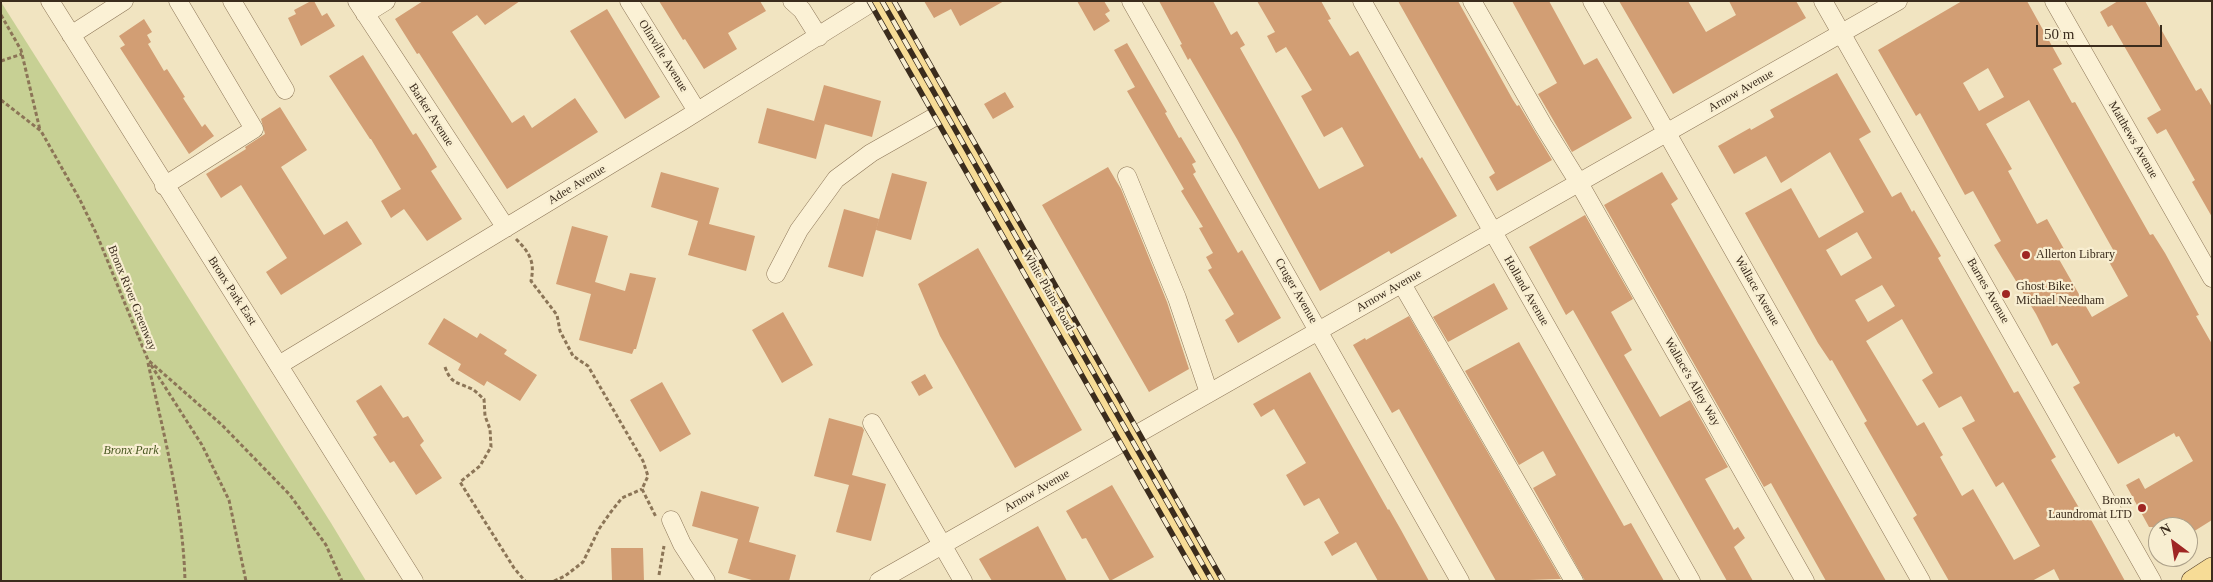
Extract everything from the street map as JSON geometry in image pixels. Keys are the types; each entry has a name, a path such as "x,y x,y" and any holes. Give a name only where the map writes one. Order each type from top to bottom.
{"main road":[{"name":"White Plains Road","path":"882,1 1212,581"},
{"path":"2192,581 2212,568"}],"street":[{"name":"Bronx Park East","path":"50,1 164,186 414,581"},
{"path":"71,35 124,1"},
{"path":"164,186 254,129 178,1"},
{"path":"232,1 285,90"},
{"path":"361,8 386,1"},
{"name":"Olinville Avenue","path":"628,1 697,111"},
{"path":"792,1 802,10 819,37"},
{"name":"Adee Avenue","path":"279,365 819,37 874,1"},
{"name":"Cruger Avenue","path":"1132,1 1460,581"},
{"name":"Holland Avenue","path":"1362,1 1691,581"},
{"name":"Wallace's Alley Way","path":"1472,1 1543,125 1579,183 1805,581"},
{"name":"Wallace Avenue","path":"1592,1 1921,581"},
{"name":"Barnes Avenue","path":"1823,1 2152,581"},
{"name":"Arnow Avenue","path":"880,581 1898,1"},
{"name":"Matthews Avenue","path":"2054,1 2211,273"},
{"name":"Barker Avenue","path":"361,8 506,228"},
{"path":"776,274 799,230 836,179 871,153 945,111"},
{"path":"1127,176 1178,298 1209,393"},
{"path":"1402,284 1574,581"},
{"path":"872,423 963,581"},
{"path":"665,522 706,581"}],"path":[{"path":"1,15 22,54 41,131"},
{"path":"1,62 22,54"},
{"name":"Bronx River Greenway","path":"1,100 41,131 98,235 148,360 222,425 290,495 326,545 342,581"},
{"path":"506,228 524,247 534,266 531,281 557,315 560,331 573,356 588,366 643,461 648,476 642,489 622,498 610,513 599,529 583,562 565,576 554,581"},
{"path":"148,360 172,466 184,558 185,581"},
{"path":"148,360 202,445 229,500 246,581"},
{"path":"445,367 449,378 463,387 472,389 484,399 485,416 490,429 492,447 480,466 460,482 514,568 525,581"},
{"path":"642,489 665,522"},
{"path":"659,575 665,542"}],"green space":[{"name":"Bronx Park","path":"1,2 331,523 366,581 1,581"}],"building":[{"path":"314,1 322,16 327,13 335,26 301,46 288,18 296,14 294,10"},
{"path":"423,1 520,1 485,25 477,15 452,32 512,123 524,115 532,128 575,98 598,132 507,189 395,19"},
{"path":"659,1 760,1 766,11 728,33 737,49 704,69 685,39 683,40"},
{"path":"924,1 1004,1 960,26 951,9 934,18"},
{"path":"1077,1 1104,1 1110,11 1105,14 1110,21 1094,31"},
{"path":"1159,1 1213,1 1231,35 1237,31 1245,45 1240,48 1319,189 1364,166 1342,127 1324,137 1301,96 1312,90 1286,47 1276,53 1267,36 1275,32 1257,1 1321,1 1331,19 1328,20 1350,56 1358,51 1420,159 1422,157 1457,216 1391,254 1389,251 1320,291 1237,139 1190,58 1188,60 1180,45 1182,44"},
{"path":"1398,1 1458,1 1513,100 1517,106 1519,105 1552,160 1497,191 1489,177 1495,173"},
{"path":"1512,1 1549,1 1584,65 1597,58 1632,118 1572,152 1538,94 1557,83"},
{"path":"1619,1 1688,1 1706,32 1736,15 1729,1 1796,1 1806,18 1673,94"},
{"path":"1962,1 2027,1 2062,64 2053,69 2072,103 2075,102 2150,235 2153,234 2165,253 2199,315 2196,316 2212,344 2212,520 2198,529 2198,517 2148,517 2148,525 2126,485 2139,478 2145,489 2193,461 2179,436 2176,437 2174,433 2118,464 2073,387 2080,383 2057,343 2052,346 2036,314 1994,245 2001,241 1973,191 1965,195 1920,113 1916,116 1878,50","holes":["1988,68 2004,97 1979,111 1963,83","2029,100 2116,255 2108,260 2128,296 2092,317 2056,254 2064,249 2047,219 2037,224 2008,171 2012,169 1986,124"]},
{"path":"2118,1 2145,1 2196,91 2201,88 2212,107 2212,217 2192,182 2195,180 2166,129 2157,134 2147,118 2161,110 2112,25 2108,27 2100,12"},
{"path":"607,9 660,97 625,119 570,31"},
{"path":"144,19 152,32 147,35 151,42 148,44 164,71 167,69 202,127 205,124 214,136 189,154 120,48 125,45 119,36"},
{"path":"1127,43 1167,112 1165,113 1179,138 1181,137 1196,162 1192,164 1196,172 1193,174 1238,253 1242,250 1281,318 1238,343 1225,320 1234,314 1208,270 1212,268 1206,257 1213,253 1199,228 1203,227 1181,191 1184,189 1127,91 1135,87 1114,50"},
{"path":"363,55 413,135 416,133 428,152 437,167 431,171 462,219 427,241 404,209 391,218 381,201 401,189 371,139 329,76"},
{"path":"1837,73 1871,132 1859,139 1892,197 1901,192 1912,212 1914,210 1941,256 1938,258 2014,393 2018,391 2056,457 2051,460 2085,518 2089,516 2125,581 2060,581 2054,569 2032,581 1949,581 1913,518 1917,515 1864,423 1867,421 1832,360 1830,361 1818,343 1745,213 1791,188 1819,238 1864,212 1830,152 1781,183 1766,156 1734,174 1718,146 1774,117 1770,110","holes":["1857,232 1872,258 1841,276 1826,250","1882,285 1895,306 1868,322 1855,300","1902,319 1933,373 1922,380 1939,408 1961,396 1975,421 1962,428 1996,487 2003,482 2040,546 2014,560 1973,489 1962,496 1940,457 1943,455 1924,422 1917,426 1866,341"]},
{"path":"824,85 881,101 872,137 814,121"},
{"path":"1005,92 1014,107 993,119 984,104"},
{"path":"280,107 307,150 281,167 324,235 347,221 362,244 281,295 266,272 287,258 241,185 221,198 206,174 246,149 245,147 265,134 261,119"},
{"path":"767,108 825,124 816,159 758,143"},
{"path":"1108,167 1121,189 1167,302 1189,369 1149,392 1042,205"},
{"path":"661,172 719,188 709,224 755,236 746,271 688,255 698,221 651,207"},
{"path":"1662,172 1678,199 1671,204 1886,581 1826,581 1771,483 1764,487 1604,205"},
{"path":"892,173 927,182 911,240 876,230"},
{"path":"844,209 879,219 863,277 828,267"},
{"path":"1585,215 1633,299 1611,312 1632,350 1624,355 1660,417 1690,400 1728,467 1705,479 1734,530 1738,527 1745,538 1734,547 1753,581 1727,581 1573,310 1566,315 1529,247"},
{"path":"572,226 608,236 595,282 625,291 630,273 656,278 636,349 634,349 632,354 579,340 591,294 556,284"},
{"path":"978,248 1082,430 1015,468 940,336 918,284"},
{"path":"1494,283 1508,309 1448,342 1433,317"},
{"path":"783,312 813,365 782,383 752,330"},
{"path":"1409,316 1561,579 1496,581 1399,409 1392,413 1353,345 1365,338 1366,340"},
{"path":"444,318 477,338 480,333 507,350 504,354 537,375 520,401 487,381 484,386 458,370 461,364 428,344"},
{"path":"1519,342 1624,526 1631,523 1664,581 1585,581 1533,488 1556,475 1543,451 1519,465 1465,371"},
{"path":"1310,372 1429,581 1378,581 1356,542 1332,556 1324,542 1339,533 1319,498 1304,506 1286,475 1306,463 1274,409 1261,417 1253,404"},
{"path":"925,374 933,388 919,396 911,382"},
{"path":"662,382 691,434 660,452 630,400"},
{"path":"381,385 403,418 408,416 424,441 420,445 442,478 416,495 394,461 390,463 373,437 377,435 356,401"},
{"path":"829,418 862,427 864,430 852,475 886,484 871,541 836,532 849,485 814,476"},
{"path":"1112,485 1154,557 1110,581 1086,538 1082,539 1066,511"},
{"path":"701,491 759,507 749,542 796,555 789,581 755,581 728,573 738,539 692,526"},
{"path":"1038,526 1067,581 992,581 979,559"},
{"path":"611,548 643,548 644,581 612,581"}],"railway":[{"path":"869,1 1199,581"},
{"path":"882,1 1212,581"},
{"path":"894,1 1223,581"}],"place":[{"name":"Allerton Library","path":"2026,255"},
{"name":"Ghost Bike: Michael Needham","path":"2006,294"},
{"name":"Bronx Laundromat LTD","path":"2142,508"}]}
